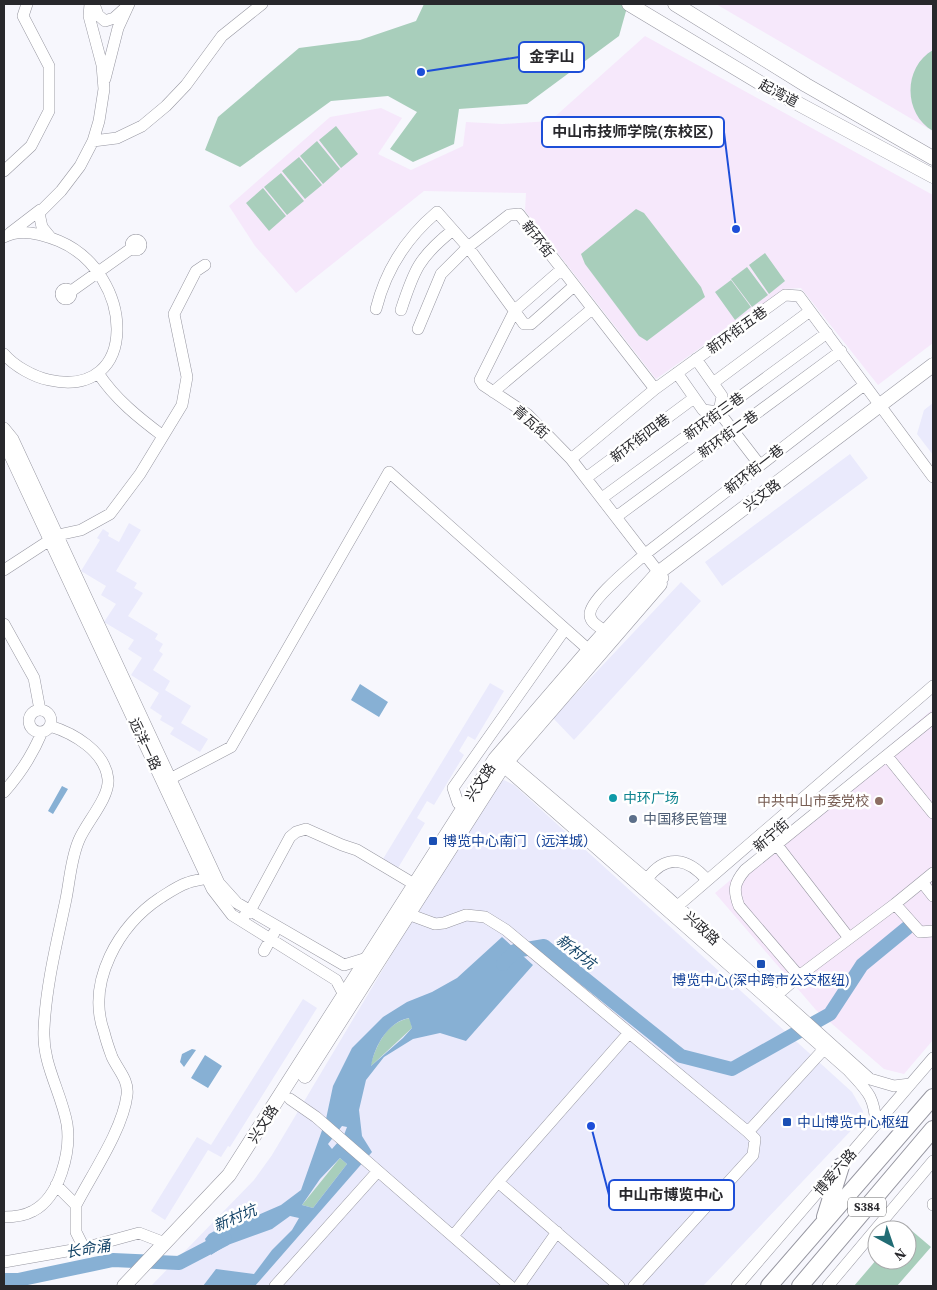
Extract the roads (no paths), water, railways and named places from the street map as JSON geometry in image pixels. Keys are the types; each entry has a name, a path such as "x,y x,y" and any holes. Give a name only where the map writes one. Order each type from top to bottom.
{"highway":[{"name":"博爱六路","path":"769,1286 933,1097"},
{"name":"S384","path":"800,1286 933,1129"},
{"path":"823,1224 841,1166"}],"main road":[{"name":"起湾道","path":"629,4 767,87 933,176"},
{"name":"起湾道","path":"675,4 806,85 933,158"},
{"name":"兴文路","path":"885,408 933,365"},
{"name":"兴文路","path":"124,1286 144,1271 229,1175 463,806 605,631 661,576 885,408 933,376"},
{"name":"兴文路","path":"163,1250 236,1182 408,914 501,760 661,576"},
{"name":"兴文路","path":"137,1286 144,1271"}],"street":[{"path":"4,170 31,146 49,111 49,66 23,16 27,4"},
{"path":"92,4 98,15 104,20 114,18 129,4"},
{"path":"92,4 89,16 102,65 103,85"},
{"path":"5,237 61,191 80,166 93,141 99,121 103,85 118,28 129,4"},
{"path":"93,141 117,138 148,121 186,84 222,36 262,4"},
{"path":"40,210 42,227 51,238"},
{"path":"376,310 388,272 400,251 418,227 437,212 468,247 524,324 531,324 574,286"},
{"name":"新环街","path":"418,329 441,274 468,247 508,215 518,214 655,390"},
{"path":"401,310 417,266 424,255 453,230"},
{"path":"4,354 40,378 52,381 75,382 88,379 98,374 114,348 118,323 113,297 98,272 72,247 51,238 19,232 5,237"},
{"path":"70,292 132,248"},
{"path":"4,570 54,538 81,530 110,514 140,474 182,405 187,377 176,334 174,314 196,271 205,265"},
{"name":"青瓦街","path":"562,270 514,311 480,380 483,385 527,414 571,459 661,576"},
{"name":"新环街五巷","path":"571,459 677,373 785,295 799,296 864,385 885,408"},
{"path":"493,392 592,308"},
{"path":"712,383 810,311"},
{"name":"新环街三巷","path":"602,498 827,333"},
{"name":"新环街二巷","path":"616,517 841,351"},
{"path":"696,359 722,396 720,412 759,464"},
{"path":"677,373 703,410 720,412"},
{"path":"98,374 106,386 134,414 163,436"},
{"name":"新环街一巷","path":"605,631 592,622 589,616 590,608 644,555 759,464 864,385"},
{"name":"新环街四巷","path":"586,478 694,398"},
{"path":"885,408 933,469"},
{"path":"885,408 933,477"},
{"name":"远洋一路","path":"4,428 13,439 54,538"},
{"name":"远洋一路","path":"4,443 54,538 168,780 212,889 232,915 336,980 344,995"},
{"path":"168,780 231,747 390,472 589,650"},
{"path":"4,624 34,678 40,710"},
{"path":"463,806 458,804 454,788 565,629"},
{"path":"677,912 707,880 933,693"},
{"name":"新宁街","path":"677,912 933,693"},
{"path":"4,792 21,773 46,729 49,715 40,710"},
{"path":"4,1217 16,1217 34,1211 52,1194 61,1174 66,1148 67,1125 45,1059 45,1009 74,856 86,825 105,795 108,780 102,764 86,742 66,731 32,729 29,722 31,715 40,710"},
{"path":"798,976 739,906 734,894 736,881 745,870 933,718"},
{"path":"887,756 933,813"},
{"name":"兴政路","path":"501,760 647,879 677,912"},
{"name":"兴政路","path":"501,760 677,912 828,1047 870,1079 894,1086 910,1084"},
{"path":"240,920 250,911 290,837 296,832 306,829 358,850 414,884"},
{"path":"778,845 849,938"},
{"path":"647,879 653,870 666,862 678,861 699,871 707,880"},
{"path":"773,998 798,976 895,904 933,873"},
{"path":"84,1248 76,1232 76,1205 123,1116 128,1093 125,1078 112,1057 99,1018 100,982 116,944 137,916 160,898 188,882 208,878"},
{"name":"远洋一路","path":"208,878 220,883 237,904 250,911"},
{"path":"922,882 933,896"},
{"path":"895,904 920,932 933,931"},
{"path":"250,911 344,966 367,958"},
{"path":"408,914 434,924 454,921 466,915 485,917 515,938 755,1139 753,1155 634,1286"},
{"path":"264,951 277,927"},
{"path":"453,1236 628,1034"},
{"path":"748,1132 828,1047"},
{"name":"兴政路","path":"828,1047 870,1094 874,1104 876,1124"},
{"name":"博爱六路","path":"737,1286 933,1058"},
{"path":"290,1099 316,1117 510,1286"},
{"path":"828,1286 933,1161"},
{"path":"275,1286 375,1168"},
{"path":"498,1182 619,1286"},
{"path":"56,1184 76,1205"},
{"path":"519,1286 557,1232"},
{"path":"4,1262 84,1248 139,1233 163,1250"}],"water":[{"path":"360,684 388,702 379,717 351,700"},
{"path":"62,786 68,789 53,814 48,811"},
{"path":"502,937 533,965 466,1041 440,1033 413,1039 384,1057 366,1080 359,1110 362,1136 372,1152 255,1286 203,1286 216,1269 254,1274 272,1250 292,1230 299,1218 290,1216 272,1229 225,1246 211,1255 205,1239 209,1234 220,1228 233,1226 281,1205 301,1190 326,1119 333,1086 352,1048 383,1017 407,1002 432,992 457,978","holes":["409,1018 412,1028 371,1066 379,1043 389,1029 402,1020","342,1126 347,1127 344,1135 332,1149 328,1144","340,1158 347,1164 313,1208 302,1205 320,1179"]},
{"path":"192,1049 196,1050 184,1067 180,1062 182,1054"},
{"path":"205,1055 222,1066 208,1088 191,1078"}],"waterway":[{"name":"新村坑","path":"503,964 515,951 544,946 681,1056 732,1069 830,1014 862,965 907,928"},
{"name":"长命涌","path":"4,1280 18,1280 113,1260 179,1263 225,1239"}],"place":[{"name":"金字山","path":"421,72"},
{"name":"中山市技师学院(东校区)","path":"736,229"},
{"name":"中环广场","path":"613,798"},
{"name":"中共中山市委党校","path":"879,801"},
{"name":"中国移民管理","path":"633,819"},
{"name":"博览中心南门（远洋城）","path":"433,841"},
{"name":"博览中心(深中跨市公交枢纽)","path":"761,964"},
{"name":"中山博览中心枢纽","path":"787,1122"},
{"name":"中山市博览中心","path":"591,1126"}]}
